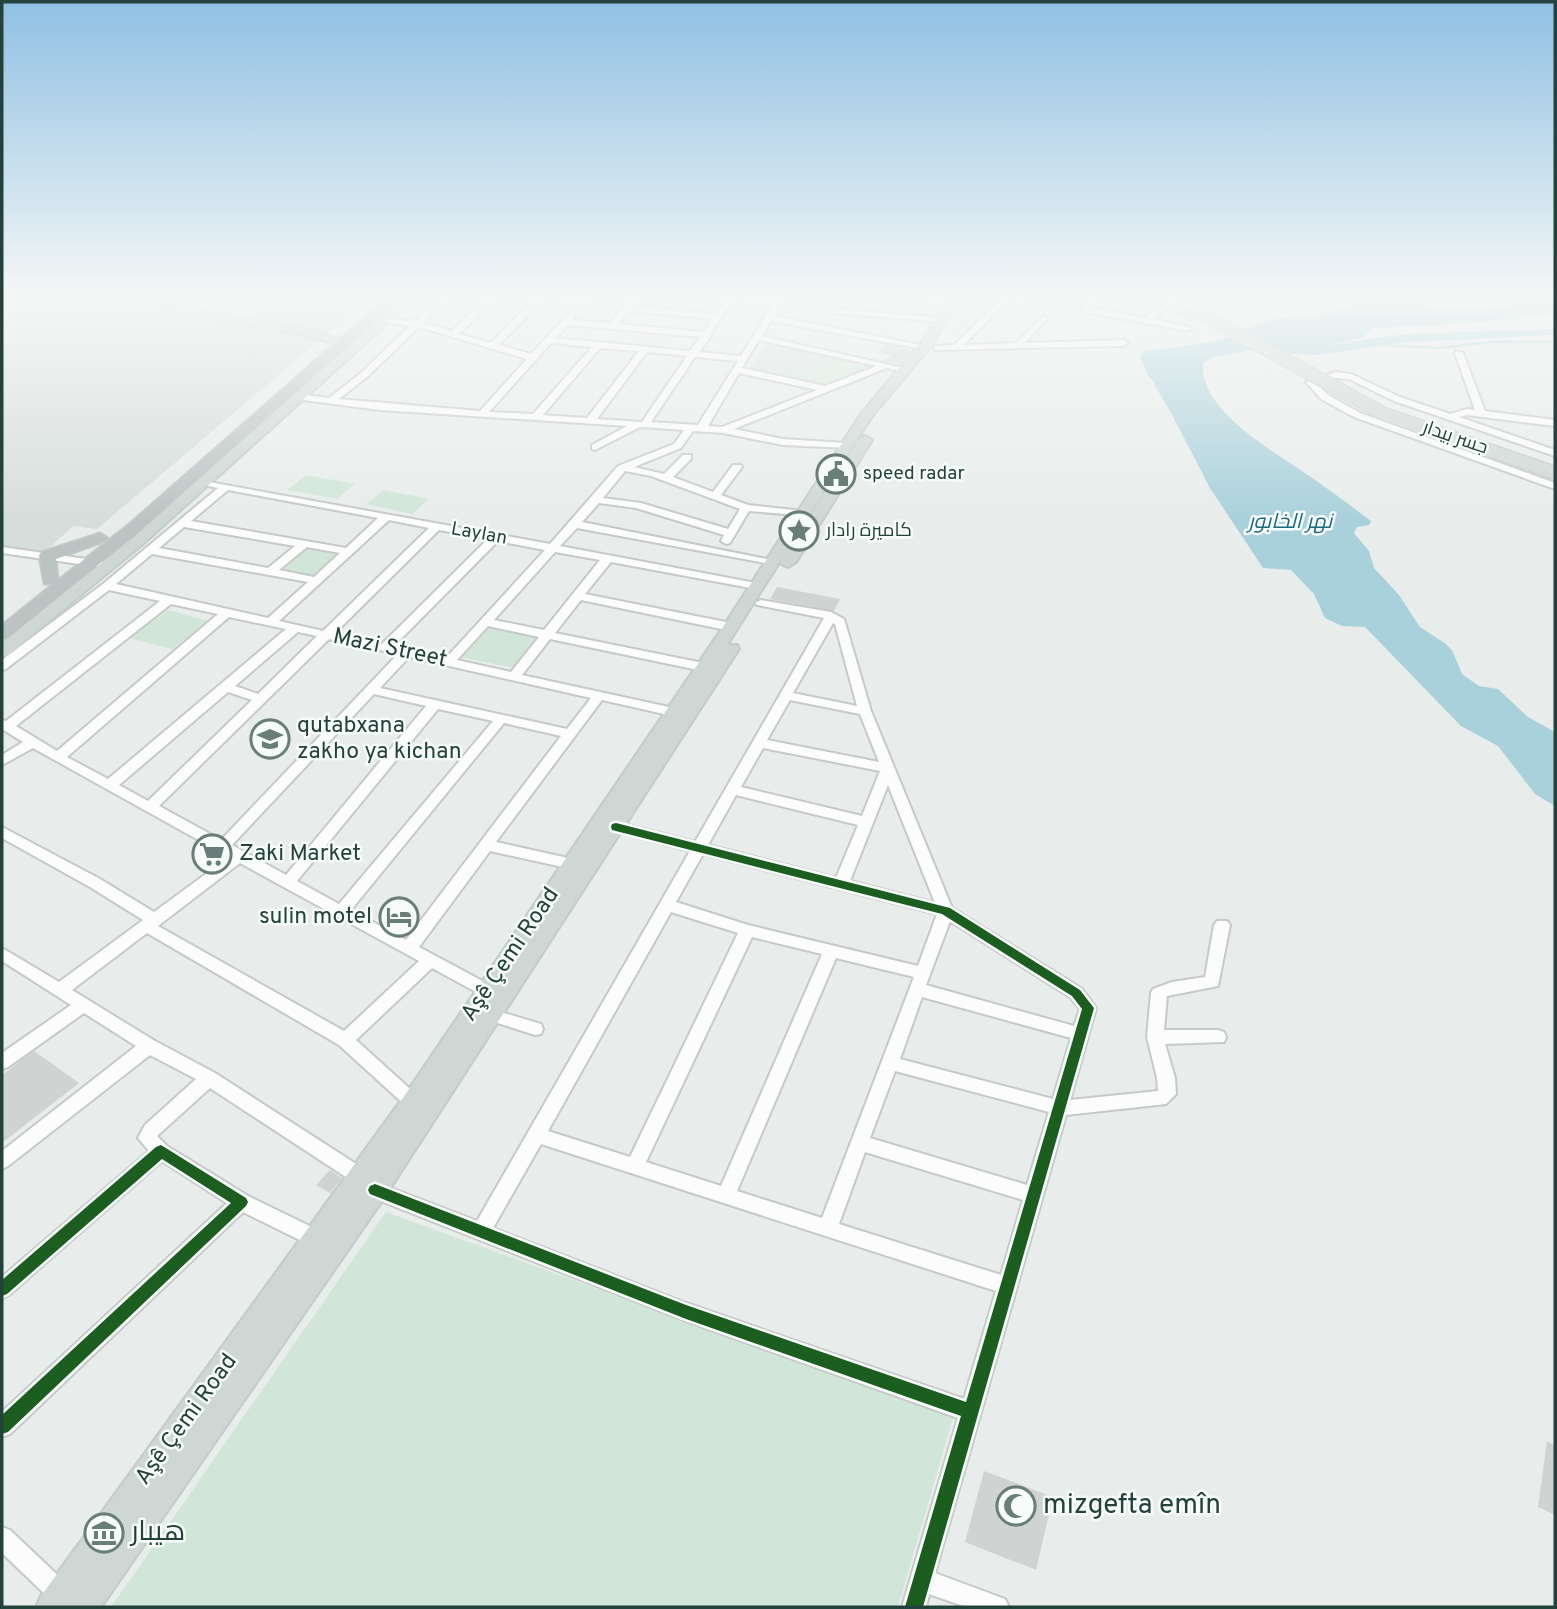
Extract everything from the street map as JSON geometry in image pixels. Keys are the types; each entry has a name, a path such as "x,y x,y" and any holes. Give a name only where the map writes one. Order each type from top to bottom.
{"highway":[{"path":"2,620 301,369"},
{"path":"2,634 92,563 321,369"},
{"path":"50,580 47,556 100,538"}],"main road":[{"path":"2,651 108,565 298,397 324,369"},
{"name":"Aşê Çemi Road","path":"56,1601 317,1239 368,1184 413,1102 494,1002 572,864 703,667 731,627 759,595 772,563 846,446 892,381 895,369"},
{"name":"Aşê Çemi Road","path":"82,1607 368,1184 616,827 759,595 881,413 918,369"},
{"name":"جسر بيدار","path":"1305,369 1384,414 1555,473"},
{"name":"جسر بيدار","path":"1314,369 1356,394 1385,407 1555,467"}],"street":[{"path":"331,401 367,369"},
{"path":"482,414 524,369"},
{"path":"536,417 577,369"},
{"path":"590,421 630,369"},
{"path":"595,447 641,424 683,369"},
{"path":"723,430 781,394 824,388 888,369"},
{"path":"1465,369 1481,413"},
{"path":"701,429 737,370 781,394 824,388"},
{"path":"1555,453 1397,399 1351,377 1336,375 1311,382 1312,386 1334,402 1357,415 1555,486"},
{"path":"298,397 482,414 723,430 783,442 846,446"},
{"path":"1449,417 1460,412 1481,413 1555,423"},
{"path":"449,662 575,524 622,468 678,446 690,428"},
{"path":"666,478 687,457"},
{"path":"715,496 737,467"},
{"path":"622,468 666,478 746,508 803,514"},
{"name":"Laylan","path":"202,482 608,558 759,595 831,616"},
{"path":"2,666 107,586 225,487"},
{"path":"596,500 637,505 728,533"},
{"path":"722,552 728,533 746,508"},
{"path":"271,622 386,517"},
{"path":"182,523 347,551"},
{"path":"575,524 772,563"},
{"path":"150,807 436,527"},
{"path":"385,648 495,538"},
{"path":"270,572 304,544"},
{"path":"150,550 314,580"},
{"path":"4,552 108,565"},
{"path":"514,676 608,558"},
{"name":"Mazi Street","path":"107,586 673,712"},
{"path":"579,596 731,627"},
{"path":"169,600 5,725 58,757 431,960 535,1029"},
{"path":"58,757 226,613"},
{"path":"481,1232 831,616 841,624 865,711 946,911 828,1228"},
{"path":"486,622 703,667"},
{"path":"110,785 294,629"},
{"path":"235,853 223,846 406,653"},
{"path":"226,687 262,699"},
{"path":"371,690 570,734"},
{"path":"409,948 600,694"},
{"path":"787,696 865,711"},
{"path":"289,881 435,704"},
{"path":"341,913 501,719"},
{"path":"2,761 33,742"},
{"path":"760,743 888,768"},
{"path":"841,885 888,768"},
{"path":"733,790 866,822"},
{"path":"616,827 946,911 1083,999 1088,1008 914,1607"},
{"path":"2,832 95,883 152,924 345,1040 413,1102"},
{"path":"487,845 572,864"},
{"path":"61,990 152,924 235,853"},
{"path":"667,905 747,930 831,951 1080,1034"},
{"path":"890,1063 1059,1108 1160,1099 1167,1094 1166,1079 1155,1037 1159,993 1172,986 1192,987 1212,982 1222,925"},
{"path":"635,1167 747,930"},
{"path":"726,1196 831,951"},
{"path":"5,960 61,990 149,1046 209,1078 368,1184 481,1232 686,1312 971,1412"},
{"path":"345,1040 431,960"},
{"path":"2,1062 83,1005"},
{"path":"1155,1037 1218,1037"},
{"path":"2,1161 149,1046"},
{"path":"209,1078 150,1129 147,1138 162,1151 241,1202 317,1239"},
{"path":"537,1135 1007,1286"},
{"path":"861,1143 1034,1195"},
{"path":"2,1289 162,1151"},
{"path":"2,1426 241,1202"},
{"path":"2,1538 56,1601"},
{"path":"921,1579 997,1607"}],"shaded area":[{"path":"2,369 285,369 97,529 73,526 45,552 2,545"},
{"path":"749,369 864,369 825,386 748,371"}],"green space":[{"path":"817,369 869,369 825,386 778,377 783,372 791,373 793,370 814,373"},
{"path":"306,475 355,484 337,499 287,490"},
{"path":"384,490 429,499 412,514 366,504"},
{"path":"305,546 340,553 313,577 276,570"},
{"path":"168,610 209,621 172,649 128,638"},
{"path":"489,624 543,635 514,668 459,657"},
{"path":"386,1212 953,1418 898,1607 111,1607"}],"water":[{"name":"نهر الخابور","path":"1145,369 1204,369 1205,381 1214,398 1243,430 1371,521 1369,525 1357,527 1354,533 1369,551 1374,568 1399,595 1420,627 1446,644 1453,652 1462,674 1479,686 1498,689 1528,717 1555,732 1555,806 1535,794 1498,746 1461,726 1365,627 1342,626 1325,618 1314,594 1291,570 1263,568 1210,488 1167,405 1173,399 1148,376"}],"building":[{"path":"777,587 840,599 834,611 770,599"},
{"path":"34,1051 79,1083 2,1143 2,1075"},
{"path":"330,1170 342,1178 330,1193 316,1185"},
{"path":"1547,1441 1555,1446 1555,1515 1538,1507"},
{"path":"984,1471 1053,1497 1036,1570 965,1542"}],"waterway":[{"name":"نهر الخابور","path":"1160,369 1161,386 1184,423"}],"cycle path":[{"path":"616,827 946,911 1076,993 1088,1008 914,1607"},
{"path":"2,1289 161,1151 241,1202 2,1426"},
{"path":"375,1190 686,1312 971,1412"}],"place":[{"name":"speed radar","path":"836,474"},
{"name":"كاميرة رادار","path":"799,531"},
{"name":"qutabxana zakho ya kichan","path":"270,739"},
{"name":"Zaki Market","path":"212,854"},
{"name":"sulin motel","path":"399,917"},
{"name":"mizgefta emîn","path":"1016,1506"},
{"name":"هيبار","path":"104,1533"}]}
